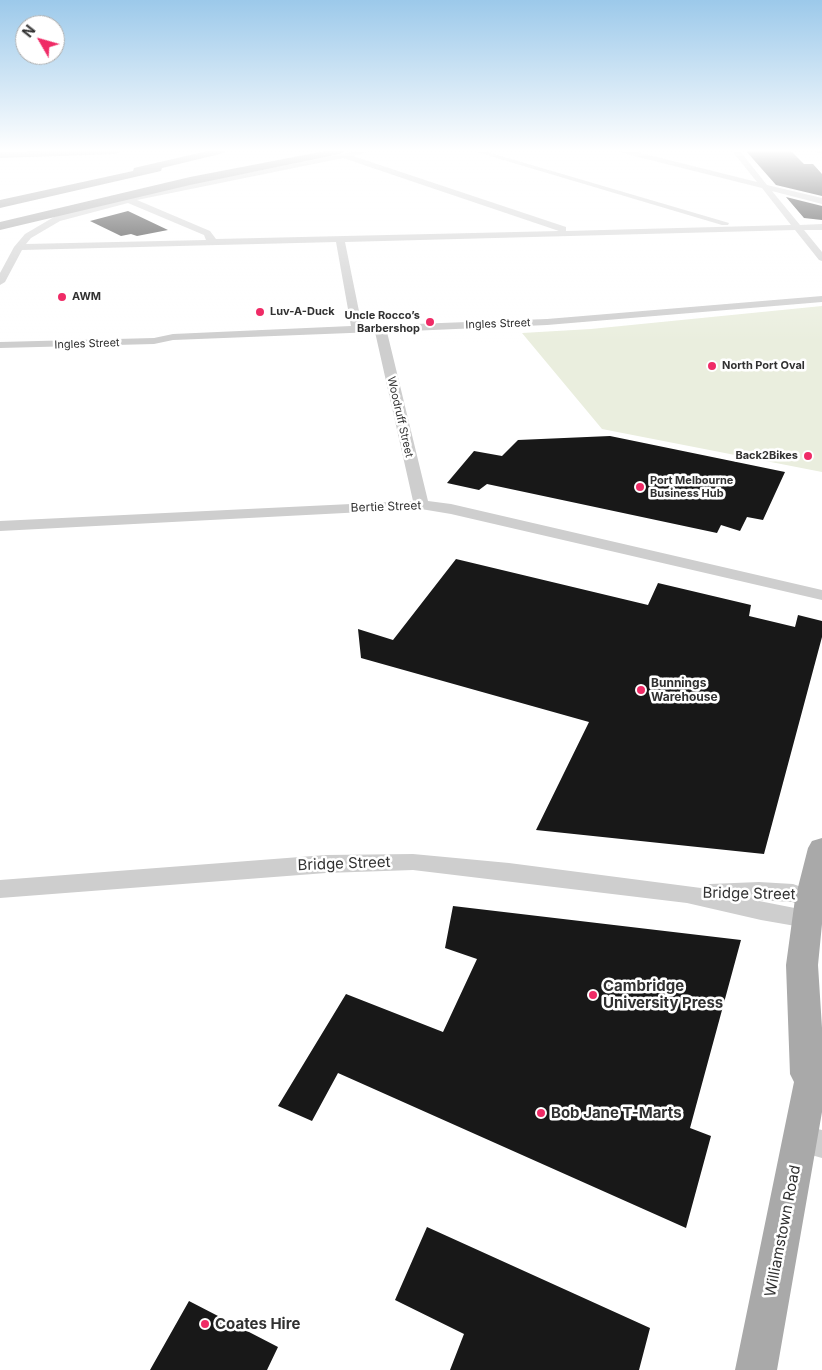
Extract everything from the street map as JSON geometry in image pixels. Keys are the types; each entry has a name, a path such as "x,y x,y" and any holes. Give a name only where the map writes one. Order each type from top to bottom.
{"highway":[{"path":"0,219 22,215"},
{"path":"0,225 43,215"},
{"path":"0,225 44,215"}],"main road":[{"name":"Williamstown Road","path":"812,1120 802,985 815,911 822,848"},
{"name":"Williamstown Road","path":"756,1370 812,1120 822,1043"}],"street":[{"path":"0,282 20,247 33,231 69,215"},
{"path":"170,215 207,233 212,241"},
{"path":"528,215 557,225 567,233"},
{"path":"698,215 743,228"},
{"path":"788,215 822,258"},
{"path":"20,247 822,227"},
{"path":"340,239 357,329"},
{"name":"Ingles Street","path":"0,339 154,341 174,337 547,322 822,298"},
{"name":"Woodruff Street","path":"380,328 421,505"},
{"name":"Ingles Street","path":"0,345 85,340"},
{"name":"Bertie Street","path":"0,526 421,505 451,509 822,595"},
{"name":"Bridge Street","path":"0,889 318,864 383,862 490,870 687,894 761,911 815,911"}],"green space":[{"path":"822,306 822,472 602,429 522,333 591,329"}],"building":[{"path":"113,215 136,215 168,230 137,236 131,234 121,236 90,221"},
{"path":"801,215 822,215 822,220 804,218"},
{"name":"Port Melbourne Business Hub","path":"610,436 785,472 763,520 747,517 740,531 721,525 717,533 487,484 479,490 447,483 474,451 502,456 518,440"},
{"name":"Bunnings Warehouse","path":"456,559 648,605 658,583 751,605 749,616 795,627 798,615 822,621 822,637 764,854 536,830 589,722 361,658 358,629 393,640"},
{"path":"453,906 741,940 690,1128 711,1136 686,1228 338,1073 312,1121 278,1106 346,994 443,1032 477,959 445,948"},
{"path":"427,1227 650,1328 639,1370 450,1370 464,1334 395,1300"},
{"name":"Coates Hire","path":"189,1301 278,1347 267,1370 150,1370"}],"place":[{"name":"AWM","path":"62,297"},
{"name":"Luv-A-Duck","path":"260,312"},
{"name":"Uncle Rocco’s Barbershop","path":"430,322"},
{"name":"North Port Oval","path":"712,366"},
{"name":"Back2Bikes","path":"808,456"},
{"name":"Port Melbourne Business Hub","path":"640,487"},
{"name":"Bunnings Warehouse","path":"641,690"},
{"name":"Cambridge University Press","path":"593,995"},
{"name":"Bob Jane T-Marts","path":"541,1113"},
{"name":"Coates Hire","path":"205,1324"}]}
